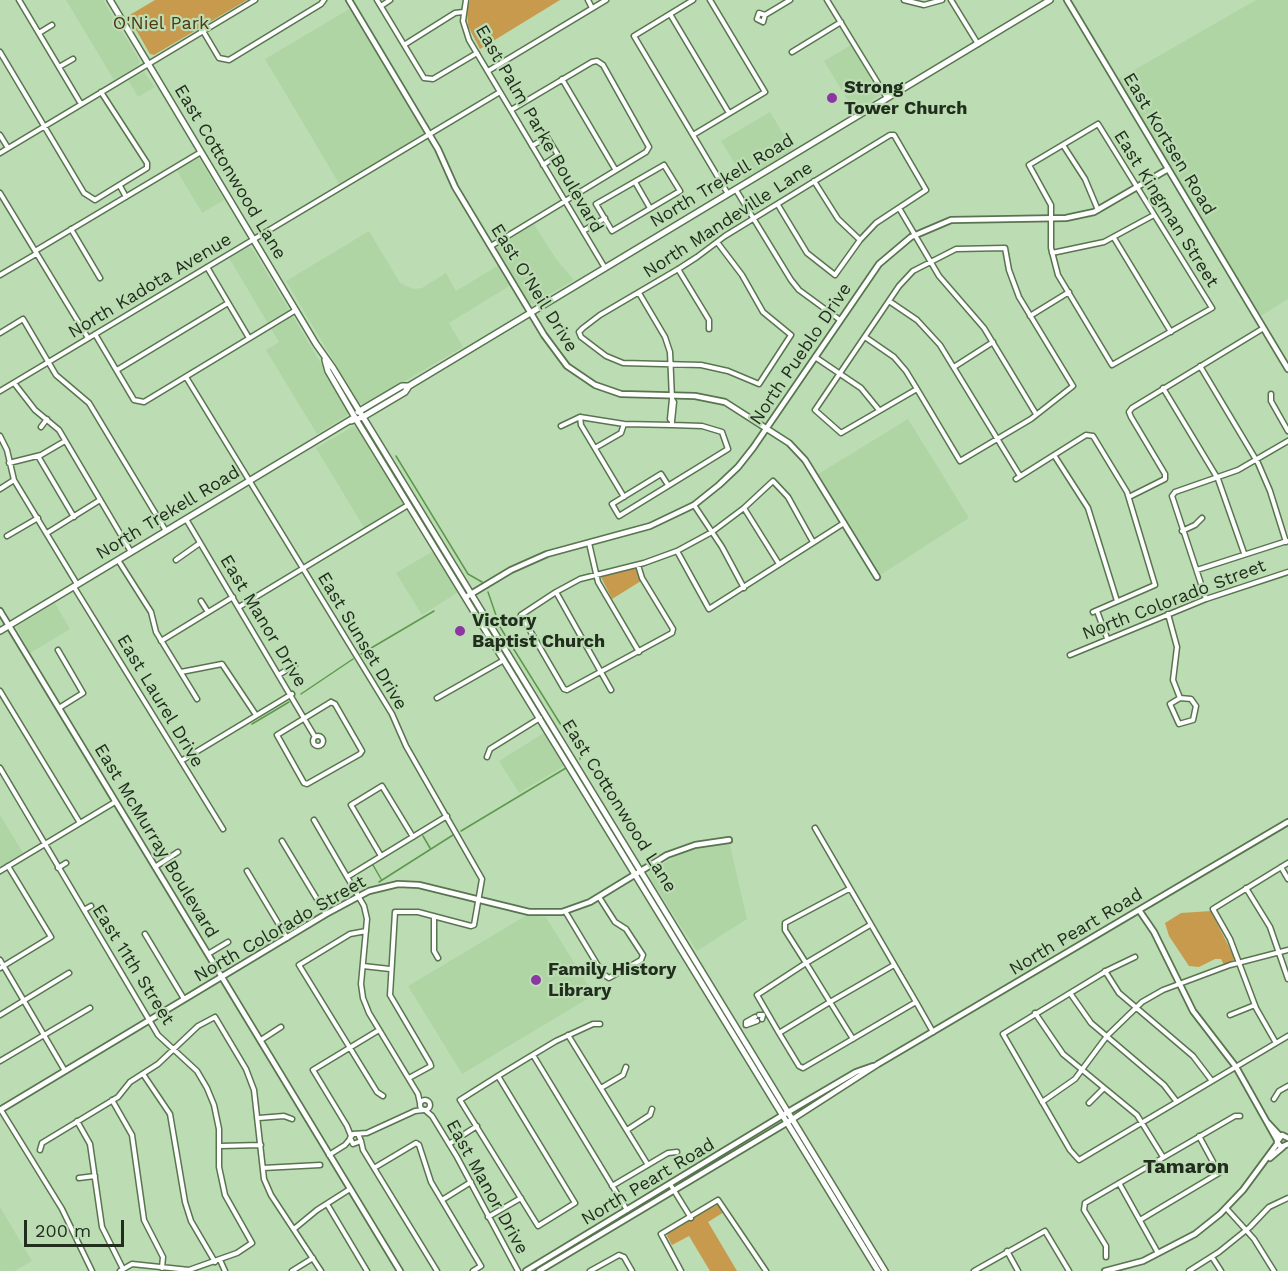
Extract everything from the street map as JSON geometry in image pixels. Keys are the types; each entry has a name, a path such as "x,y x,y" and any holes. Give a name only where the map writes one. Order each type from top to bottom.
{"main road":[{"name":"East Cottonwood Lane","path":"110,0 325,359 401,478 540,718 739,1030 878,1271"},
{"name":"North Trekell Road","path":"0,631 354,419 402,386 409,386 1050,0"},
{"name":"East Cottonwood Lane","path":"325,359 328,371 354,419 469,596 786,1113"},
{"path":"395,482 401,478"},
{"name":"East Cottonwood Lane","path":"790,1120 885,1271"}],"street":[{"path":"19,0 81,104"},
{"path":"0,153 255,0"},
{"path":"203,31 219,58 229,60 324,0"},
{"name":"East O'Neil Drive","path":"349,0 429,134 455,187 561,359 595,384 609,391 634,396 671,398 695,396 725,402 767,428 798,450 877,577"},
{"path":"377,0 424,78 432,79 477,53"},
{"path":"381,6 390,0"},
{"name":"East Palm Parke Boulevard","path":"466,0 463,12 465,31 605,269"},
{"path":"588,0 592,8"},
{"path":"488,71 606,0"},
{"path":"693,0 634,36 728,195"},
{"path":"693,135 765,92 710,0"},
{"path":"765,15 790,0"},
{"path":"827,0 887,99"},
{"path":"904,0 923,2 942,0"},
{"path":"951,0 978,44"},
{"name":"East Kortsen Road","path":"1067,0 1288,369"},
{"path":"404,45 455,13 463,12"},
{"path":"670,14 729,113"},
{"path":"792,52 841,22"},
{"path":"39,33 52,25"},
{"path":"0,52 89,199 95,201 143,173 147,163 101,92"},
{"path":"59,67 73,59"},
{"path":"491,246 646,152 648,143 603,65 592,62 511,110"},
{"path":"562,79 615,169"},
{"name":"North Kadota Avenue","path":"0,391 500,92"},
{"name":"East Kingman Street","path":"1063,145 1098,124 1212,308 1171,332"},
{"path":"0,135 8,148"},
{"name":"North Mandeville Lane","path":"671,364 623,363 606,356 586,342 579,332 600,315 678,269 717,242 890,135 894,135 926,190 899,208"},
{"path":"532,146 547,137 558,155 543,165"},
{"path":"1098,210 1084,179 1063,145 1029,165 1049,199 1052,253 1059,275 1112,365 1171,332 1114,238"},
{"path":"0,275 71,229 201,152"},
{"path":"664,165 680,190 612,231 596,204 635,182 664,165"},
{"name":"North Pueblo Drive","path":"469,596 527,563 650,526 694,505 738,468 879,264 901,243 940,223 968,218 1079,216 1098,210 1168,169"},
{"path":"814,181 838,219 860,240"},
{"path":"635,182 650,208"},
{"path":"120,186 126,197"},
{"path":"736,190 799,290 840,320"},
{"path":"0,193 88,339"},
{"path":"778,205 807,254 835,275 860,240 886,215 899,208 929,261 944,283 984,328 1036,414"},
{"path":"1052,253 1091,247 1114,238 1154,215"},
{"path":"583,231 605,218"},
{"path":"71,229 100,278"},
{"path":"671,364 710,367 759,384 791,335 763,312 742,275 717,242"},
{"path":"865,337 894,357 917,388 960,461 997,439 1036,414 1072,386 1013,285 1005,248 967,247 945,253 913,271 890,301 865,337 815,410 841,433 917,388"},
{"path":"207,267 249,338"},
{"path":"678,269 710,320 709,329"},
{"path":"1030,316 1069,292"},
{"path":"639,293 665,337 671,364 670,419 672,423"},
{"path":"890,301 929,332 954,367 1018,477 1086,435 1093,436 1129,497 1155,585 1095,611 1107,638"},
{"path":"117,370 228,303"},
{"path":"95,334 134,400 144,402 296,310"},
{"path":"0,333 23,320 56,375 89,403 167,531"},
{"path":"1129,497 1165,479 1165,474 1129,412 1163,388 1262,329"},
{"path":"954,367 993,342"},
{"path":"815,357 861,388 879,410"},
{"path":"1197,570 1287,541 1270,491 1256,460 1200,366"},
{"name":"East Sunset Drive","path":"186,377 392,714 406,746 481,875 483,886 474,925 434,916"},
{"path":"14,383 24,398 47,419 65,441 131,552"},
{"path":"1163,388 1217,478 1229,505 1244,554"},
{"path":"1271,394 1271,401 1288,431"},
{"path":"561,426 580,417 624,424 672,423 702,426 722,432 728,448 619,516 612,504 661,474 668,485"},
{"path":"580,417 581,425 624,497"},
{"path":"41,427 47,419"},
{"path":"595,448 621,434 624,424"},
{"name":"East Laurel Drive","path":"0,436 14,480 222,829"},
{"path":"9,463 38,456 65,441"},
{"path":"1206,599 1172,496 1175,492 1217,478 1256,460 1288,441"},
{"path":"1054,455 1088,508 1117,601"},
{"path":"38,456 74,516"},
{"path":"0,489 14,480"},
{"path":"638,565 642,578 673,629 672,633 564,689 521,615 556,592 580,579 638,565 677,551 712,531 744,508 768,483 776,481 813,542"},
{"path":"47,533 100,500"},
{"path":"239,607 409,505"},
{"path":"694,505 712,531 744,588"},
{"path":"744,508 779,564"},
{"path":"7,536 38,518"},
{"path":"1182,531 1195,525 1202,518"},
{"name":"East Manor Drive","path":"186,519 292,694 315,737"},
{"path":"677,551 709,609 844,523"},
{"path":"176,560 200,543"},
{"path":"589,543 601,587 639,652"},
{"path":"118,560 150,612 161,640 197,699"},
{"name":"North Colorado Street","path":"1070,655 1206,599 1288,572"},
{"path":"556,592 611,690"},
{"path":"161,640 233,597"},
{"path":"201,601 208,612"},
{"name":"East McMurray Boulevard","path":"0,611 400,1271"},
{"path":"1168,614 1176,638 1173,680 1180,698"},
{"path":"58,650 83,693 59,708"},
{"path":"437,698 504,659"},
{"path":"181,672 222,664 256,715"},
{"path":"280,674 295,665"},
{"path":"0,691 80,823"},
{"path":"181,761 292,694"},
{"path":"1180,698 1191,699 1196,714 1193,720 1179,724 1176,722 1170,704 1180,698"},
{"path":"326,704 335,704 360,746 360,754 312,784 303,783 277,735 303,717 326,704"},
{"path":"487,758 490,749 540,718"},
{"name":"East 11th Street","path":"0,768 158,1035 197,1071 207,1088 214,1105 220,1146 219,1167 225,1195 252,1243 220,1260"},
{"path":"381,856 351,805 374,790 382,786 413,837"},
{"path":"0,871 115,802"},
{"path":"347,877 447,816"},
{"path":"314,820 358,896 365,913 363,998 379,1030 418,1094 420,1104"},
{"name":"North Peart Road","path":"539,1271 790,1120 878,1064 1288,822"},
{"path":"815,828 933,1032"},
{"name":"North Colorado Street","path":"0,1110 326,914 358,896 379,888 408,885 529,912 565,911 599,897 667,855 695,844 729,840"},
{"path":"282,841 326,914"},
{"path":"155,867 178,852"},
{"path":"58,868 66,863"},
{"path":"1276,1043 1256,1005 1230,939 1213,909 1288,863"},
{"path":"2,967 51,937 8,866"},
{"path":"1281,867 1288,879"},
{"path":"247,871 287,938"},
{"path":"1246,888 1269,927 1288,979"},
{"path":"849,889 785,923 785,930 853,1039"},
{"path":"565,911 603,974 609,978 640,960 643,954 626,929 615,922 599,897"},
{"path":"84,910 91,906"},
{"path":"1139,910 1154,932 1179,984 1209,1033 1236,1067 1278,1140 1286,1147 1268,1159"},
{"path":"409,1078 430,1066 390,995 395,912 418,912 434,916 434,951 438,958"},
{"path":"870,925 759,993 757,997 759,1018 779,1033 801,1068 916,1002"},
{"path":"366,931 350,934 299,965 377,1092 383,1096"},
{"path":"144,934 184,999"},
{"path":"208,954 228,942"},
{"path":"1042,1102 1059,1092 1082,1070 1107,1037 1135,1008 1163,990 1239,963 1288,950"},
{"path":"1135,957 1105,972 1003,1034 1079,1160 1288,1036"},
{"path":"0,960 2,967 66,1071"},
{"path":"779,1033 894,965"},
{"path":"363,966 390,969"},
{"path":"1105,972 1119,993 1193,1056 1212,1081"},
{"path":"0,1015 69,973"},
{"path":"1070,993 1091,1023 1164,1085 1177,1102"},
{"path":"1230,1015 1256,1005"},
{"path":"0,1061 90,1008"},
{"path":"1035,1013 1063,1054 1142,1123 1163,1157"},
{"path":"40,1150 42,1143 112,1100 130,1082 144,1074 198,1026 215,1017 246,1069 254,1090 259,1118 262,1168 271,1195 321,1271"},
{"path":"739,1030 759,1018"},
{"path":"498,1076 574,1203 538,1226 460,1100 498,1076 568,1035 600,1024"},
{"path":"261,1040 281,1027"},
{"path":"363,1150 350,1137 347,1126 313,1070 379,1030"},
{"path":"568,1035 648,1165"},
{"path":"533,1055 627,1210"},
{"name":"North Peart Road","path":"526,1271 786,1113 856,1072 878,1064"},
{"path":"601,1088 623,1075 626,1067"},
{"path":"144,1074 170,1114 185,1202 191,1221 215,1262"},
{"path":"1274,1099 1279,1091 1288,1086"},
{"path":"1089,1103 1104,1088"},
{"path":"329,1155 345,1145 350,1137 367,1133 415,1111 425,1110 430,1106 418,1094"},
{"path":"112,1100 132,1135 144,1220 163,1257 162,1268"},
{"path":"415,1111 426,1100"},
{"name":"East Manor Drive","path":"420,1104 432,1116 449,1144 518,1271"},
{"name":"East Manor Drive","path":"430,1106 432,1116"},
{"path":"627,1130 650,1115 652,1109"},
{"path":"0,1110 62,1209 92,1271"},
{"path":"259,1118 284,1116 292,1119"},
{"path":"1106,1257 1106,1246 1084,1210 1085,1203 1199,1136 1235,1116 1240,1116"},
{"path":"77,1121 90,1144 102,1227 121,1270 132,1264 189,1270 220,1260 225,1271"},
{"path":"347,1126 361,1140 363,1150 437,1271"},
{"path":"449,1144 477,1126"},
{"path":"345,1145 355,1144 367,1133"},
{"path":"1140,1220 1219,1173 1199,1136"},
{"path":"1278,1140 1288,1138"},
{"path":"1105,1271 1159,1254 1195,1234 1226,1208 1268,1159 1278,1140"},
{"path":"374,1168 416,1143 431,1182 481,1266 473,1271"},
{"path":"220,1146 261,1145"},
{"path":"612,1186 668,1153 677,1152"},
{"path":"262,1168 320,1165"},
{"path":"79,1178 95,1176"},
{"path":"442,1200 471,1182"},
{"path":"1119,1183 1159,1254"},
{"path":"670,1184 691,1218"},
{"path":"294,1229 350,1190"},
{"path":"488,1217 521,1198"},
{"path":"681,1271 661,1234 718,1200 766,1271"},
{"path":"1189,1271 1212,1257 1247,1230 1269,1207 1287,1200"},
{"path":"327,1204 368,1271"},
{"path":"1226,1208 1247,1230 1274,1271"},
{"path":"974,1271 1045,1231 1069,1271"},
{"path":"1007,1251 1018,1271"},
{"path":"590,1271 619,1255 624,1257 632,1271"},
{"path":"1212,1257 1221,1271"},
{"path":"292,1271 313,1258"}],"shaded area":[{"path":"66,0 103,0 140,61 138,65 114,80"},
{"path":"1256,0 1288,0 1288,299 1256,319 1115,81"},
{"path":"351,8 424,133 340,185 265,59"},
{"path":"851,45 880,95 855,112 824,61"},
{"path":"144,72 155,87 138,97 128,80"},
{"path":"770,112 793,150 744,179 721,141"},
{"path":"195,157 199,158 224,200 202,213 176,169"},
{"path":"534,224 556,259 574,280 533,304 528,302 496,247"},
{"path":"369,231 400,283 413,289 422,288 446,273 456,291 499,265 511,285 449,323 463,347 364,405 358,402 286,281"},
{"path":"248,247 252,248 348,409 347,416 317,434 266,350 279,342 229,258"},
{"path":"908,419 969,518 877,577 815,476"},
{"path":"357,426 409,508 368,534 316,448"},
{"path":"435,550 460,591 422,615 396,573"},
{"path":"55,603 70,629 30,653 16,627"},
{"path":"547,731 567,764 519,793 499,761"},
{"path":"0,815 23,853 0,867"},
{"path":"729,841 747,919 697,951 649,877 649,872 685,851"},
{"path":"527,915 546,917 594,995 462,1074 408,986"},
{"path":"0,1207 32,1261 14,1271 0,1271"}],"green space":[{"name":"O'Niel Park","path":"155,0 247,0 154,55 150,54 128,16"},
{"path":"470,0 560,0 480,49 468,26 467,10"},
{"path":"636,567 641,581 612,599 601,577"},
{"path":"1211,911 1235,959 1224,965 1221,959 1215,959 1199,967 1189,966 1169,936 1165,923 1181,913"},
{"path":"718,1204 724,1212 708,1222 737,1271 710,1271 689,1236 672,1245 667,1236 668,1232"}],"waterway":[{"path":"396,456 468,574 482,582"},
{"path":"488,592 500,627 561,725"},
{"path":"361,654 434,611"},
{"path":"301,694 353,659"},
{"path":"252,724 289,702"},
{"path":"563,728 582,753 580,759"},
{"path":"461,831 566,768"},
{"path":"379,882 453,835"},
{"path":"423,836 430,848"},
{"path":"373,865 381,879"}],"place":[{"name":"Strong Tower Church","path":"832,98"},
{"name":"Victory Baptist Church","path":"460,631"},
{"name":"Family History Library","path":"536,980"}],"district":[{"name":"Tamaron","path":"1186,1167"}]}
